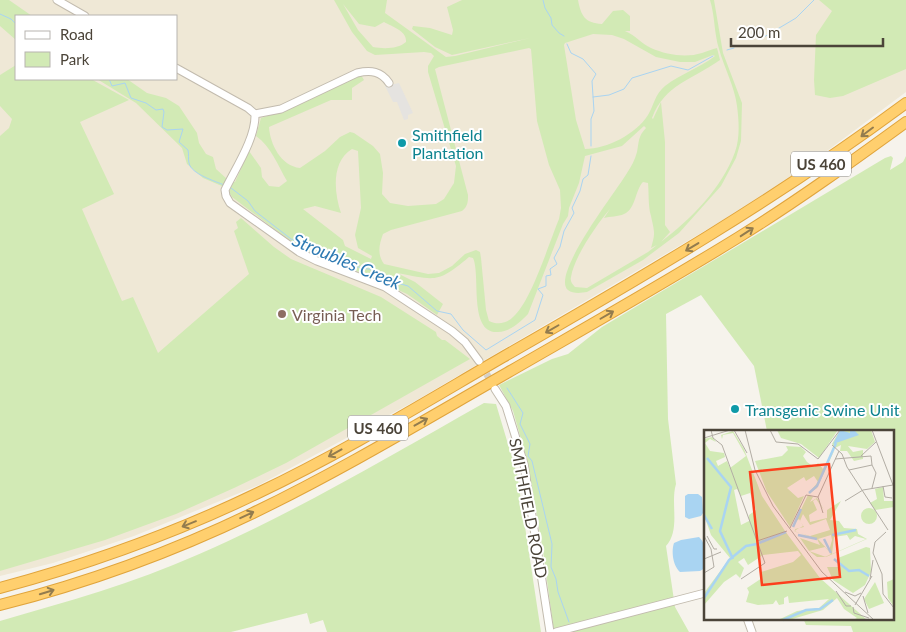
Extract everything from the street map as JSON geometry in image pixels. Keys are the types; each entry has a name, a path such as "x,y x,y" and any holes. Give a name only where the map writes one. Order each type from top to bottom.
{"highway":[{"name":"US 460","path":"0,588 80,565 139,544 228,507 292,476 609,297 717,232 820,165 906,103"},
{"name":"US 460","path":"0,605 79,582 159,554 251,514 297,491 704,259 805,194 906,122"}],"street":[{"path":"57,0 83,15"},
{"path":"178,69 248,108 255,114"},
{"path":"255,114 281,109 357,73 366,71 382,74 389,84"},
{"path":"255,114 250,136 225,190 230,203 299,252 385,287 452,331 465,342 479,361"},
{"name":"SMITHFIELD ROAD","path":"495,388 506,406 524,464 550,632"},
{"path":"556,632 704,593"},
{"path":"748,620 752,632"}],"shaded area":[{"name":"Virginia Tech","path":"0,0 906,0 906,92 776,189 417,400 259,485 134,536 53,563 0,576"},
{"path":"399,83 413,113 408,115 408,119 404,120 397,102 393,102 385,86"}],"green space":[{"path":"0,0 9,0 31,15 15,15 15,39 0,26"},
{"path":"334,0 387,0 385,13 446,57 530,38 452,55 435,47 412,29 413,26 430,28 452,35 453,30 447,7 462,0 578,0 585,18 596,23 602,24 613,11 623,10 630,16 630,31 625,31 657,50 676,55 690,55 717,48 720,60 680,84 664,97 661,102 665,142 665,225 670,232 661,242 694,213 714,190 737,147 739,129 737,106 717,43 710,0 714,0 723,53 742,103 741,141 736,158 721,186 679,233 643,260 587,292 577,293 568,290 565,281 568,268 587,232 631,166 636,155 640,136 646,128 644,126 622,146 585,156 579,183 569,208 568,216 563,224 528,314 507,330 498,332 489,330 483,324 479,314 473,258 469,257 450,272 436,278 397,273 415,282 443,304 437,315 407,294 350,268 304,250 232,197 229,192 249,151 261,168 262,177 269,186 279,187 287,181 266,145 256,136 261,118 287,110 323,91 361,75 364,80 352,88 352,100 331,100 269,127 274,147 282,159 300,168 325,151 340,137 350,132 373,146 380,154 383,173 382,194 390,203 408,206 436,204 444,199 454,183 456,166 428,72 428,66 434,56 431,53 424,52 375,55 367,51 352,32","holes":["343,4 359,24 375,27 384,22 402,32 406,42 391,48 373,47 358,30","593,34 612,35 624,39 656,57 680,62 695,62 713,55 715,56 665,86 657,96 643,122 629,134 611,143 585,149 576,120 564,45 565,43","531,49 537,121 549,165 560,190 561,208 559,219 545,257 526,299 520,309 510,319 495,323 489,321 486,310 480,252 476,250 465,254 452,266 439,273 428,274 384,264 380,257 380,246 383,234 391,230 462,211 467,204 468,195 435,69","352,149 358,151 361,208 355,235 358,248 372,256 371,259 345,246 343,240 303,209 315,206 341,213 337,196 336,178 337,169 345,155","643,182 648,183 649,208 654,232 651,248 657,245 587,288 575,287 571,280 573,269 581,251 593,232 610,209 604,218 628,212"]},
{"path":"819,0 906,0 906,69 843,96 830,98 815,95 816,35 832,11"},
{"path":"15,66 15,80 93,80 129,100 80,122 114,194 82,209 122,301 133,297 158,353 249,274 234,231 238,228 236,222 241,218 274,247 291,259 381,297 436,332 437,336 442,340 445,340 470,359 286,463 234,488 176,514 105,540 0,571 0,136 9,128 12,119 0,106 0,75"},
{"path":"99,80 128,80 147,93 166,98 179,106 197,133 199,143 206,154 213,157 216,169 227,179 224,187 203,178 187,164 182,148 136,103"},
{"path":"891,156 893,158 890,170 903,162 906,156 906,632 853,632 851,626 806,625 804,620 894,620 894,430 767,430 754,366 701,295 666,314 668,419 676,484 673,532 666,546 675,607 689,632 554,632 543,551 527,460 513,411 499,385 552,359 568,354 602,327"},
{"path":"484,403 496,404 517,474 541,632 327,632 323,620 310,624 307,613 231,632 0,632 0,621 75,599 173,565 270,521"}],"water":[{"path":"688,494 698,494 702,497 703,513 701,516 689,519 685,517 685,496"},
{"path":"699,537 702,540 704,547 704,569 700,571 680,572 673,559 673,550 674,543"}],"waterway":[{"path":"543,0 552,25 564,36"},
{"path":"764,37 796,18 814,0"},
{"name":"Stroubles Creek","path":"0,14 15,23"},
{"path":"567,44 571,53 583,59 596,74 592,81 594,111 591,119 591,146"},
{"path":"727,50 734,48"},
{"path":"593,97 609,95 624,89 632,78 671,66 688,70 713,56"},
{"name":"Stroubles Creek","path":"109,80 112,86 125,83 131,98 146,103 156,110 163,109 162,127 167,130 183,129 179,142 188,150 189,161 194,171 224,185"},
{"name":"Stroubles Creek","path":"231,188 248,201 255,211 291,239 358,267 373,270 375,275 380,278 408,286 437,311 451,314 463,330 486,350 535,320 543,295 538,289 546,286 546,276 551,275 550,269 557,264 554,258 560,247 564,231 574,213 572,208 583,179 588,175 591,156"},
{"name":"Stroubles Creek","path":"507,388 523,413 520,424 530,444 528,456 532,461 552,544 551,567 569,622"}],"tunnel":[{"path":"481,365 494,386"}],"place":[{"name":"Smithfield Plantation","path":"402,143"},
{"name":"Virginia Tech","path":"282,314"},
{"name":"Transgenic Swine Unit","path":"735,409"}]}
